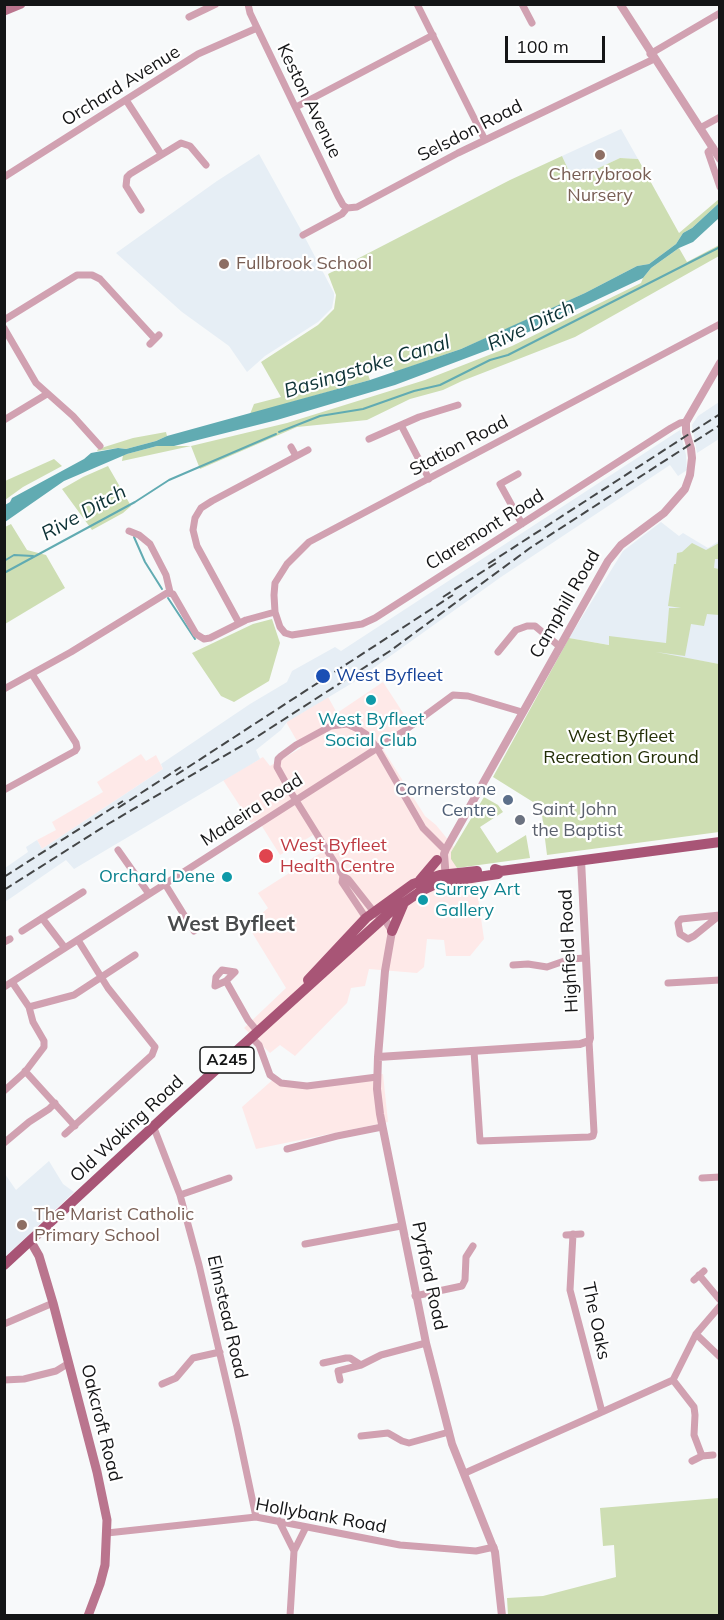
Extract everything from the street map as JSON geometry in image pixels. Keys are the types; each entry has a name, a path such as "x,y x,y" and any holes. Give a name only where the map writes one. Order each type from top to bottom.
{"main road":[{"path":"4,11 21,4"},
{"name":"A245","path":"443,878 494,869 501,870 720,842"},
{"path":"420,881 437,860"},
{"name":"Old Woking Road","path":"4,1265 300,993 301,987 328,957 375,918 393,897 420,881 443,878"},
{"name":"Old Woking Road","path":"375,918 443,878"},
{"path":"392,932 404,902"},
{"name":"Oakcroft Road","path":"31,1242 39,1256 53,1304 104,1499 107,1520 105,1565 88,1616"}],"street":[{"path":"189,17 216,4"},
{"name":"Keston Avenue","path":"248,4 257,28 338,196 347,208"},
{"path":"417,4 485,140"},
{"path":"522,4 532,23"},
{"path":"620,4 652,57 720,159"},
{"name":"Selsdon Road","path":"303,235 342,214 347,208 357,207 652,57 720,13"},
{"name":"Orchard Avenue","path":"4,177 198,54 257,28"},
{"path":"296,107 433,35"},
{"path":"126,100 161,154"},
{"path":"700,128 720,117"},
{"path":"141,210 126,186 127,177 181,143 190,146 206,165"},
{"path":"713,147 708,152 720,187"},
{"path":"4,320 77,276 92,275 100,279 154,339"},
{"name":"Station Road","path":"288,635 282,630 275,612 275,582 287,564 304,546 720,324"},
{"path":"4,328 36,383 73,416 100,446"},
{"path":"686,422 720,363"},
{"path":"4,420 47,394"},
{"path":"369,439 419,417 458,405"},
{"name":"Claremont Road","path":"288,635 340,629 369,621 663,433 686,422"},
{"name":"Camphill Road","path":"437,860 608,561 621,545 664,513 685,489 691,468 691,449 686,432 686,422"},
{"path":"401,425 429,478"},
{"path":"291,447 296,456"},
{"path":"239,623 197,546 194,533 195,520 201,508 212,501 308,450"},
{"path":"518,474 500,484 522,524"},
{"path":"129,531 139,535 150,544 166,575 170,592 200,638 209,639 239,623 275,612"},
{"path":"4,689 71,652 170,592"},
{"path":"498,652 501,643 516,630 527,626 535,626 560,646"},
{"path":"4,790 77,749 76,743 32,674"},
{"name":"Madeira Road","path":"4,987 377,748 456,694 522,712"},
{"path":"392,932 375,918 348,879 343,876 276,764 281,756 296,745 331,726 347,724 363,731 377,748 423,828 445,845"},
{"name":"Camphill Road","path":"443,878 445,845"},
{"path":"118,850 149,894"},
{"path":"437,860 443,878"},
{"name":"Highfield Road","path":"474,1051 480,1141 593,1136 581,860"},
{"path":"120,868 127,864"},
{"path":"165,884 194,931"},
{"path":"22,931 83,892"},
{"path":"720,915 688,939 680,934 678,923 681,919 720,915"},
{"path":"42,918 64,948"},
{"name":"Pyrford Road","path":"392,932 378,1057 377,1077 382,1127 426,1344 449,1432 494,1547 498,1564 502,1616"},
{"path":"65,1134 155,1050 153,1043 101,978 78,940"},
{"path":"29,1007 74,994 135,955"},
{"path":"513,965 528,964 547,967 570,959 586,958"},
{"path":"668,983 720,980"},
{"path":"226,981 248,1020 270,1075 281,1083 307,1086 377,1077"},
{"path":"4,1091 26,1071 44,1047 44,1041 33,1022 29,1007 12,982"},
{"path":"378,1057 580,1044 589,1041"},
{"path":"26,1071 75,1126"},
{"path":"4,1143 55,1103"},
{"path":"292,1149 337,1136 382,1127"},
{"name":"Elmstead Road","path":"154,1128 180,1195 220,1352 256,1517"},
{"path":"702,1178 720,1177"},
{"path":"180,1195 229,1178"},
{"path":"305,1244 401,1226"},
{"name":"The Oaks","path":"573,1234 570,1290 602,1412"},
{"path":"416,1296 462,1286 465,1280 468,1248"},
{"path":"699,1275 720,1300"},
{"path":"4,1324 53,1304"},
{"path":"465,1473 673,1380 696,1334 720,1306"},
{"path":"696,1334 720,1357"},
{"path":"340,1380 338,1371 361,1365 381,1355 426,1344"},
{"path":"162,1384 176,1378 193,1358 220,1352"},
{"path":"323,1363 350,1358 361,1365"},
{"path":"4,1380 24,1379 56,1371 69,1364"},
{"path":"673,1380 694,1407 694,1435 702,1456"},
{"path":"365,1438 388,1433 409,1443 449,1432"},
{"path":"692,1461 702,1456 713,1455"},
{"name":"Hollybank Road","path":"107,1533 256,1517 400,1545 476,1551 494,1547"},
{"path":"279,1521 294,1551"},
{"path":"290,1616 294,1551 306,1527"}],"shaded area":[{"name":"Cherrybrook Nursery","path":"621,129 638,159 620,158 573,180 562,156"},
{"name":"Fullbrook School","path":"259,154 301,230 334,297 332,308 318,322 265,356 247,372 229,346 182,312 116,253"},
{"path":"719,402 719,439 697,453 692,425 698,416"},
{"path":"680,430 687,470 678,476 670,465 501,577 354,682 287,722 281,730 256,750 260,759 74,869 66,860 5,902 5,868 28,852 26,847 37,840 42,849 163,769 161,764 287,682 292,671 335,647 341,651"},
{"path":"661,522 679,536 683,533 708,548 719,541 719,664 569,638 623,551"},
{"path":"383,682 411,725 381,746 425,816 436,825 454,847 451,852 457,868 476,883 484,939 470,956 446,956 444,940 427,939 424,967 417,973 369,969 365,986 351,988 347,1003 295,1056 280,1045 270,1053 244,1028 286,988 248,926 268,908 258,893 322,852 313,835 280,855 258,820 251,823 223,780 263,757 270,766 301,748 286,722 328,697 337,713"},
{"path":"141,754 146,761 156,755 163,769 42,849 37,840 56,830 52,822 103,792 97,782"},
{"path":"383,1074 388,1122 256,1149 242,1107 277,1076 286,1083 305,1085"},
{"name":"The Marist Catholic Primary School","path":"49,1161 63,1184 74,1192 5,1257 5,1174 16,1190"}],"green space":[{"path":"562,156 573,180 620,158 638,159 679,233 719,199 719,203 692,228 683,233 676,244 649,264 637,266 511,327 461,349 395,372 386,359 366,369 370,380 250,414 254,404 281,397 261,362 318,325 334,309 336,295 328,274 510,180"},
{"path":"719,245 719,256 575,337 443,390 410,399 367,420 297,427 200,469 191,446 287,423 425,380 512,346 641,283 651,268 679,248 687,262"},
{"path":"166,432 167,436 156,441 126,449 97,451 133,438"},
{"path":"157,446 191,446 122,461 123,455"},
{"path":"54,459 62,466 23,487 5,500 5,481"},
{"path":"108,466 131,506 92,530 62,489"},
{"path":"11,524 27,550 46,555 65,588 5,624 5,527"},
{"name":"West Byfleet Recreation Ground","path":"692,543 706,550 719,543 719,559 715,559 714,568 719,569 719,615 707,614 704,626 691,624 685,656 656,652 719,664 719,832 547,855 541,807 493,777 569,638 609,645 609,636 666,643 669,608 681,608 668,606 674,564 676,564 677,553 682,552"},
{"path":"272,619 280,643 269,681 234,702 221,696 192,653 253,624"},
{"path":"484,797 498,805 503,812 480,827 497,853 526,835 530,858 457,868 451,859 451,852"},
{"path":"719,1498 719,1615 508,1615 507,1598 543,1596 616,1577 614,1545 603,1546 600,1508"}],"water":[{"name":"Basingstoke Canal","path":"719,203 719,218 693,242 679,248 651,268 643,278 501,345 395,385 277,420 174,446 157,446 127,454 64,481 5,522 5,505 12,498 91,453 118,448 126,449 156,441 370,380 461,349 585,293 637,266 649,264 676,244 683,233 692,228"}],"waterway":[{"name":"Rive Ditch","path":"279,432 320,416 363,409 414,391 440,385 490,360 508,355 720,247"},
{"name":"Rive Ditch","path":"4,573 135,502 169,480 276,434"},
{"path":"134,537 145,562 162,589"},
{"path":"4,561 14,555 33,556"},
{"path":"168,598 195,639"}],"railway":[{"path":"488,564 720,414"},
{"path":"4,890 108,824 255,738 390,651 530,548 720,425"},
{"path":"443,597 496,563"},
{"path":"176,775 453,595"},
{"path":"118,808 181,767"},
{"path":"4,877 123,801"}],"place":[{"name":"Cherrybrook Nursery","path":"600,155"},
{"name":"Fullbrook School","path":"224,264"},
{"name":"West Byfleet","path":"323,676"},
{"name":"West Byfleet Social Club","path":"371,700"},
{"name":"Cornerstone Centre","path":"508,800"},
{"name":"Saint John the Baptist","path":"520,820"},
{"name":"West Byfleet Health Centre","path":"266,856"},
{"name":"Orchard Dene","path":"227,877"},
{"name":"Surrey Art Gallery","path":"423,900"},
{"name":"The Marist Catholic Primary School","path":"22,1225"}],"district":[{"name":"West Byfleet","path":"231,925"}]}
